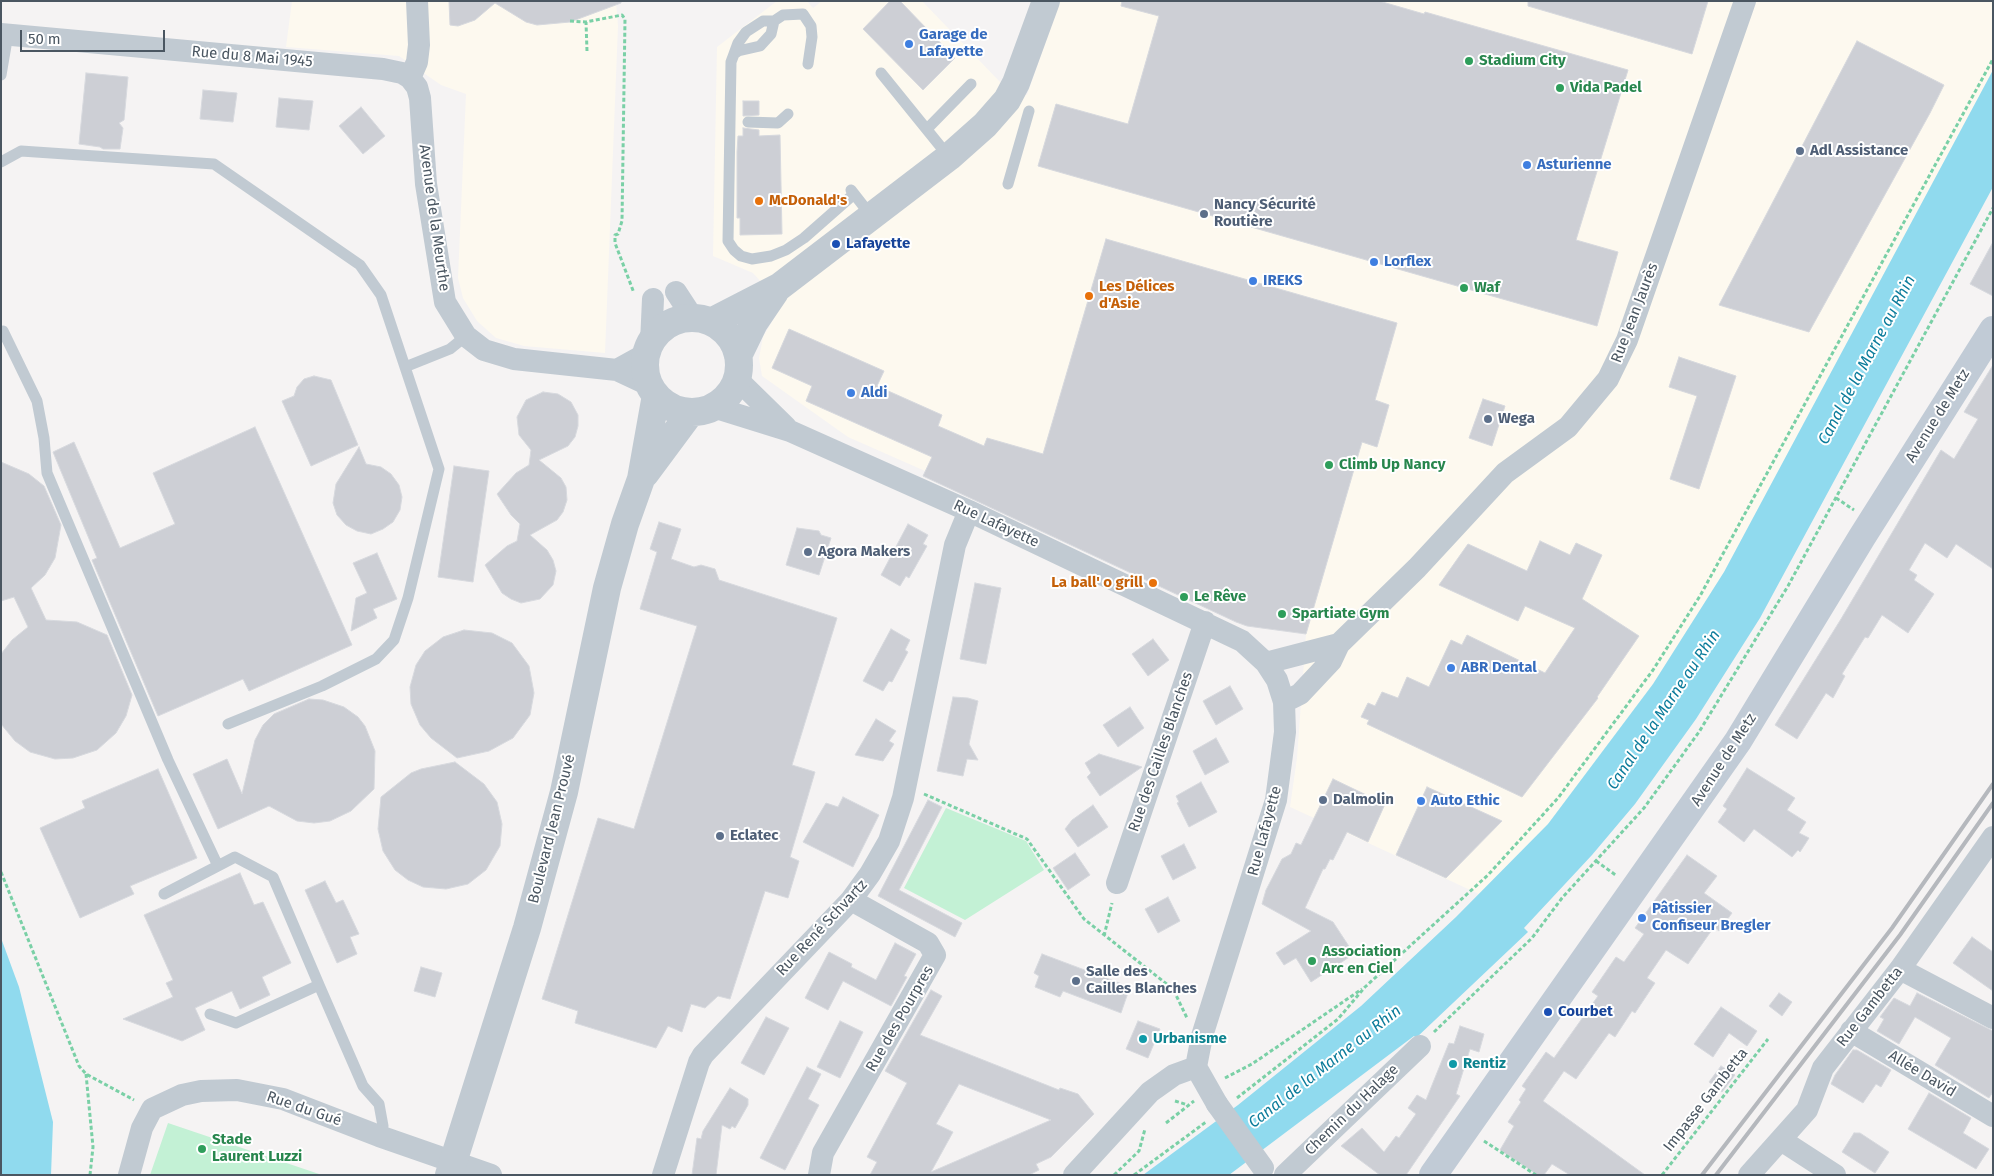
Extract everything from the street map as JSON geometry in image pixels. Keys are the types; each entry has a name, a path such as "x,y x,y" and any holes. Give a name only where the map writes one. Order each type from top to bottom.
{"main road":[{"name":"Avenue de Metz","path":"1433,1175 1733,748 1993,330"}],"street":[{"path":"410,78 417,62 419,45 417,1"},
{"path":"617,370 648,348 658,332 668,324 680,320 702,320 779,287 949,157 985,126 1012,92 1046,1"},
{"name":"Rue Jean Jaurès","path":"1284,702 1300,694 1331,661 1339,644 1417,568 1504,474 1568,427 1608,380 1627,340 1744,1"},
{"name":"Rue du 8 Mai 1945","path":"4,34 383,69 402,73 410,78"},
{"name":"Avenue de la Meurthe","path":"410,78 417,87 420,98 426,184 445,302 466,336 484,350 514,359 617,370 652,390"},
{"path":"653,303 645,365 652,390 672,407 702,410 724,400 754,323 779,287"},
{"path":"676,292 702,320 728,336 738,368"},
{"name":"Rue Lafayette","path":"738,368 790,431"},
{"name":"Boulevard Jean Prouvé","path":"451,1168 527,928 564,792 607,588 625,524 641,479 652,390"},
{"name":"Rue Lafayette","path":"702,410 790,431 969,511 1205,622 1242,641 1266,663 1277,680 1284,702 1285,732 1276,800 1202,1036 1196,1067"},
{"name":"Boulevard Jean Prouvé","path":"641,479 702,410"},
{"name":"Rue René Schvartz","path":"663,1175 698,1062 851,900 886,848 897,823 955,545 969,511"},
{"name":"Rue des Cailles Blanches","path":"1117,883 1205,622"},
{"name":"Rue Jean Jaurès","path":"1266,663 1339,644"},
{"name":"Rue Gambetta","path":"1749,1175 1807,1110 1823,1068 1900,968 1993,837"},
{"name":"Rue des Pourpres","path":"819,1175 823,1153 935,955 928,943 851,900"},
{"path":"1900,968 1993,1018"},
{"name":"Allée David","path":"1851,1031 1993,1116"},
{"name":"Chemin du Halage","path":"1285,1175 1420,1046"},
{"path":"1074,1175 1158,1086 1174,1075 1196,1067 1217,1104 1265,1171"},
{"name":"Rue du Gué","path":"152,1109 182,1095 201,1091 237,1090 283,1099 379,1136 451,1168 491,1175"},
{"path":"129,1175 142,1128 152,1109"},
{"path":"1781,1140 1835,1175"}],"lane":[{"path":"808,64 812,37 807,18 803,14 783,15 774,22 763,22 746,32 738,43 731,62 728,241 741,256 752,259 771,256 786,250 804,238 852,192 872,216"},
{"path":"734,54 738,51 760,46 771,34 774,22"},
{"path":"1,75 4,34"},
{"path":"881,74 949,157"},
{"path":"927,129 971,84"},
{"path":"1008,184 1029,111"},
{"path":"748,122 778,122 788,114"},
{"path":"1,162 21,151 214,164 360,265 381,295 439,469 408,598 394,640 376,659 322,686 228,724"},
{"path":"2,330 37,401 44,438 47,473 168,760 218,866"},
{"path":"405,367 450,349 466,336"},
{"path":"164,894 235,857 273,877 364,1086 379,1104 383,1126 379,1136"},
{"path":"210,1014 236,1023 319,985"}],"path":[{"path":"570,21 586,22 616,15 622,15 625,19 622,221 618,234 615,235 615,243 633,292 653,303"},
{"path":"586,22 587,51"},
{"path":"1176,1101 1189,1105 1217,1104 1252,1064 1365,987 1458,904 1524,837 1558,798 1658,662 1700,596 1993,59"},
{"path":"1420,1046 1532,938 1562,898 1644,808 1699,732 1788,586 1993,208"},
{"path":"1836,498 1851,508"},
{"path":"905,786 1027,839 1084,919 1168,985 1175,993 1188,1021"},
{"path":"1596,861 1613,873"},
{"path":"1,872 79,1066 86,1074 152,1109"},
{"path":"1104,936 1117,883"},
{"path":"1134,1175 1217,1104 1338,1019 1365,987"},
{"name":"Impasse Gambetta","path":"1662,1175 1768,1039"},
{"path":"86,1074 93,1140 90,1175"},
{"path":"1166,1123 1189,1105"},
{"path":"1114,1175 1139,1151 1146,1126"},
{"path":"1479,1138 1536,1175"}],"shaded area":[{"path":"292,1 616,1 618,26 605,353 524,346 496,338 477,321 463,298 458,278 466,94 441,85 399,56 286,47"},
{"path":"777,1 807,1 813,8 822,1 922,1 1001,83 1027,95 1060,1 1993,1 1993,70 1724,572 1653,684 1548,824 1479,894 1290,807 1297,758 1306,634 1247,626 925,471 848,437 762,376 759,358 763,337 782,305 753,273 713,256 717,47"}],"green space":[{"path":"946,808 1026,841 1044,870 965,920 904,888"},
{"name":"Stade Laurent Luzzi","path":"168,1123 322,1175 150,1175"}],"water":[{"name":"Canal de la Marne au Rhin","path":"1993,70 1993,187 1760,618 1696,719 1635,804 1592,855 1524,928 1528,932 1416,1038 1414,1036 1229,1175 1143,1175 1238,1105 1361,1006 1456,917 1548,824 1653,684 1724,572"},
{"path":"1,938 19,987 53,1122 51,1175 1,1175"}],"building":[{"path":"449,1 621,1 621,3 570,22 537,25 526,22 495,3 475,20 458,26 450,25"},
{"name":"Garage de Lafayette","path":"890,1 900,1 955,58 923,90 863,29"},
{"path":"1122,1 1379,1 1424,14 1425,12 1628,70 1576,240 1618,252 1597,326 1038,166 1056,104 1128,124 1159,16 1121,6"},
{"path":"1528,1 1708,1 1692,54 1528,6"},
{"path":"1857,41 1944,85 1930,113 1809,332 1719,305"},
{"path":"86,73 128,77 124,120 119,123 123,128 120,149 103,149 79,144"},
{"path":"203,90 237,93 233,122 200,119"},
{"path":"279,98 313,101 309,130 276,127"},
{"path":"743,101 759,101 759,115 743,116"},
{"path":"361,107 385,136 363,154 339,126"},
{"name":"McDonald's","path":"743,128 759,130 759,136 780,135 782,234 740,235 740,218 737,218 737,152 738,136 743,136"},
{"path":"1106,239 1397,323 1375,400 1389,405 1377,447 1362,442 1306,634 1247,626 1236,622 923,476 932,457 806,401 812,386 772,368 789,329 884,371 877,386 942,415 938,426 984,446 987,438 1043,454"},
{"path":"1993,242 1993,296 1970,284"},
{"path":"1679,357 1736,376 1699,489 1670,479 1697,396 1669,387"},
{"path":"1993,365 1993,569 1956,544 1947,558 1925,543 1909,570 1917,575 1914,580 1934,594 1908,633 1882,615 1868,638 1865,637 1842,674 1845,676 1833,698 1826,693 1797,739 1775,725 1841,619 1941,450 1954,459 1978,419 1964,412"},
{"path":"314,376 331,380 358,445 311,466 282,401 294,396 297,387 304,379"},
{"path":"543,392 558,394 571,402 578,415 578,426 575,437 568,446 539,460 561,478 566,487 567,500 563,512 557,520 530,535 547,550 553,560 556,571 553,585 540,599 521,603 502,593 485,565 507,546 517,541 520,524 511,515 497,494 516,473 529,465 531,450 519,435 517,417 526,400"},
{"name":"Wega","path":"1483,399 1505,406 1492,446 1469,438"},
{"path":"255,427 352,645 249,691 243,679 158,716 92,560 97,558 53,452 74,442 120,548 175,524 153,473"},
{"path":"359,447 366,464 381,467 391,474 399,485 402,497 400,510 393,522 371,534 357,531 346,525 337,515 333,503 336,484"},
{"path":"1,462 29,474 44,486 61,525 55,558 45,575 31,588 46,620 77,622 107,635 132,695 126,716 116,733 97,750 73,758 55,759 30,752 15,741 1,724 1,654 12,640 28,627 14,597 1,601"},
{"path":"454,466 489,471 473,582 438,577"},
{"path":"659,522 681,529 671,559 694,567 701,565 715,569 719,580 837,618 792,765 815,772 790,857 799,861 788,898 765,891 730,999 718,996 705,1008 691,1004 682,1032 668,1026 656,1048 575,1023 578,1011 542,999 598,818 634,829 697,626 640,609 657,552 650,549"},
{"path":"908,524 928,535 923,544 927,546 909,578 906,576 900,586 881,575"},
{"path":"797,528 819,531 821,535 831,538 819,575 786,565"},
{"path":"1540,541 1570,555 1576,543 1602,555 1582,599 1639,636 1598,698 1522,797 1367,724 1369,720 1361,717 1368,703 1375,706 1382,692 1398,698 1407,677 1429,687 1451,640 1462,645 1467,635 1545,673 1575,628 1525,606 1518,621 1439,585 1468,544 1527,571"},
{"path":"377,553 397,599 373,609 377,618 351,631 356,598 367,593 353,563"},
{"path":"975,583 1001,588 986,664 960,659"},
{"path":"891,629 910,640 905,650 908,652 892,682 889,681 883,691 863,681"},
{"path":"464,630 492,633 512,643 529,666 534,693 530,715 513,738 489,751 457,758 431,738 420,725 411,704 410,687 416,665 425,651 443,637"},
{"path":"1153,639 1169,660 1148,676 1132,654"},
{"path":"1230,686 1243,709 1216,725 1203,701"},
{"path":"953,697 978,701 969,744 978,760 967,759 963,776 937,771"},
{"path":"309,699 323,700 344,707 358,717 365,726 375,751 374,789 351,811 330,821 314,823 297,821 269,806 218,829 193,774 227,759 242,794 255,740 263,725 274,714"},
{"path":"1130,707 1144,728 1118,747 1103,725"},
{"path":"876,719 896,731 889,741 894,744 883,761 855,755"},
{"path":"1216,738 1229,762 1205,775 1193,751"},
{"path":"1099,754 1142,767 1100,796 1087,777 1091,773 1085,763"},
{"path":"455,762 484,784 497,802 502,824 500,846 486,870 468,884 446,889 423,887 408,880 395,870 383,851 378,829 381,797 411,773"},
{"path":"1747,768 1795,798 1787,810 1806,822 1799,833 1809,838 1800,852 1798,850 1792,857 1754,829 1744,842 1718,822 1727,809 1723,806"},
{"path":"158,769 197,858 130,886 134,894 80,918 40,828 85,808 82,801"},
{"path":"1333,779 1385,804 1368,842 1347,832 1333,860 1330,859 1325,869 1323,869 1305,908 1333,922 1354,954 1311,982 1296,958 1284,965 1276,953 1311,931 1262,904 1266,890 1282,859 1291,854 1296,843 1301,845"},
{"path":"1201,782 1217,812 1189,827 1177,803 1179,802 1176,796"},
{"path":"1427,787 1502,821 1446,878 1396,855"},
{"path":"843,797 879,815 853,867 803,842 826,803 838,807"},
{"path":"928,800 942,807 899,890 962,923 955,937 878,896"},
{"path":"1093,805 1108,827 1078,847 1065,829 1072,820"},
{"path":"1184,844 1196,868 1173,880 1161,856"},
{"path":"1075,853 1090,875 1068,890 1053,868"},
{"path":"1687,855 1717,876 1704,893 1732,913 1719,931 1714,927 1688,964 1666,950 1647,978 1655,983 1635,1013 1632,1011 1615,1037 1609,1033 1576,1079 1564,1071 1543,1101 1645,1175 1570,1175 1552,1164 1544,1175 1538,1175 1500,1150 1514,1126 1508,1122 1521,1102 1519,1100 1526,1089 1522,1086 1546,1052 1554,1058 1598,996 1592,992 1616,957 1624,962 1644,934 1635,928"},
{"path":"240,873 254,905 263,902 291,963 262,977 270,995 240,1009 232,991 195,1008 205,1030 182,1041 123,1019 173,997 166,983 173,980 144,915"},
{"path":"325,881 336,903 343,900 359,934 350,937 357,954 337,963 305,890"},
{"path":"1168,897 1180,921 1158,933 1145,909"},
{"path":"1972,937 1993,952 1993,991 1953,963"},
{"path":"895,943 916,954 904,976 907,977 891,1006 843,981 828,1010 805,998 829,952 852,964 851,967 876,980"},
{"name":"Salle des Cailles Blanches","path":"1042,954 1130,987 1121,1013 1063,991 1060,997 1035,987 1039,976 1034,973"},
{"path":"421,967 442,973 435,997 414,991"},
{"path":"931,990 942,996 920,1035 1059,1090 1060,1088 1078,1094 1094,1114 1051,1157 1036,1164 1039,1170 1029,1175 870,1175 877,1162 867,1157 907,1083 885,1071","holes":["959,1084 1051,1120 931,1172 953,1132 936,1124"]},
{"path":"1779,993 1792,1002 1782,1016 1769,1006"},
{"path":"1917,993 1993,1031 1993,1092 1989,1098 1935,1065 1951,1038 1915,1017 1899,1044 1877,1031 1884,1019 1880,1017 1894,998 1910,1006"},
{"path":"1721,1007 1757,1031 1747,1046 1729,1033 1713,1057 1694,1044"},
{"path":"766,1017 789,1028 764,1075 741,1063"},
{"path":"840,1021 863,1032 840,1078 817,1067"},
{"name":"Urbanisme","path":"1138,1021 1160,1029 1148,1058 1126,1049"},
{"path":"1460,1026 1484,1034 1479,1052 1470,1049 1456,1094 1460,1096 1406,1175 1380,1175 1341,1146 1362,1128 1384,1152 1396,1136 1399,1138 1416,1114 1408,1108 1417,1095 1426,1100 1449,1043 1454,1044"},
{"path":"1853,1050 1857,1050 1891,1070 1881,1087 1876,1084 1863,1103 1831,1084 1835,1075"},
{"path":"1721,1066 1735,1075 1722,1092 1709,1082"},
{"path":"807,1067 821,1074 808,1099 819,1105 785,1170 760,1158"},
{"path":"730,1088 748,1099 748,1105 735,1128 732,1126 730,1129 722,1125 716,1175 692,1175 697,1138 701,1139 703,1131"},
{"path":"1929,1093 1971,1118 1963,1133 1989,1149 1976,1169 1908,1129"},
{"path":"1854,1133 1860,1133 1889,1152 1875,1173 1842,1152"}],"railway":[{"path":"1702,1175 1892,928 1993,784"},
{"path":"1716,1175 1900,935 1993,803"}],"place":[{"name":"Garage de Lafayette","path":"909,44"},
{"name":"Stadium City","path":"1469,61"},
{"name":"Vida Padel","path":"1560,88"},
{"name":"Adl Assistance","path":"1800,151"},
{"name":"Asturienne","path":"1527,165"},
{"name":"McDonald's","path":"759,201"},
{"name":"Nancy Sécurité Routière","path":"1204,214"},
{"name":"Lafayette","path":"836,244"},
{"name":"Lorflex","path":"1374,262"},
{"name":"IREKS","path":"1253,281"},
{"name":"Waf","path":"1464,288"},
{"name":"Les Délices d'Asie","path":"1089,296"},
{"name":"Aldi","path":"851,393"},
{"name":"Wega","path":"1488,419"},
{"name":"Climb Up Nancy","path":"1329,465"},
{"name":"Agora Makers","path":"808,552"},
{"name":"La ball' o grill","path":"1153,583"},
{"name":"Le Rêve","path":"1184,597"},
{"name":"Spartiate Gym","path":"1282,614"},
{"name":"ABR Dental","path":"1451,668"},
{"name":"Dalmolin","path":"1323,800"},
{"name":"Auto Ethic","path":"1421,801"},
{"name":"Eclatec","path":"720,836"},
{"name":"Pâtissier Confiseur Bregler","path":"1642,918"},
{"name":"Association Arc en Ciel","path":"1312,961"},
{"name":"Salle des Cailles Blanches","path":"1076,981"},
{"name":"Courbet","path":"1548,1012"},
{"name":"Urbanisme","path":"1143,1039"},
{"name":"Rentiz","path":"1453,1064"},
{"name":"Stade Laurent Luzzi","path":"202,1149"}]}
